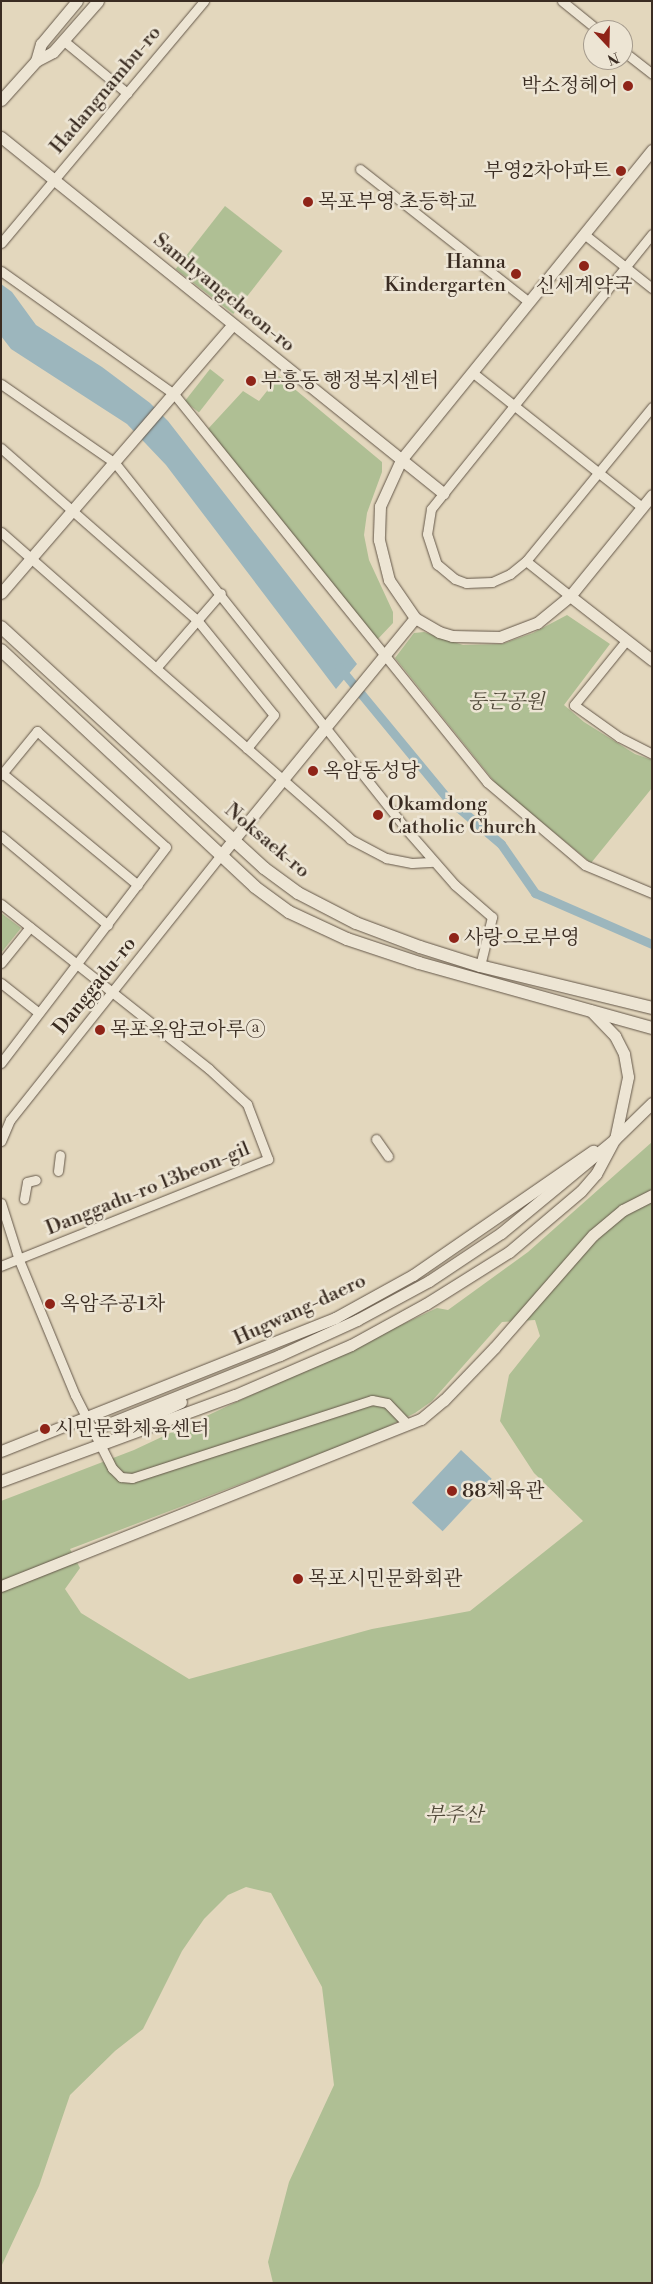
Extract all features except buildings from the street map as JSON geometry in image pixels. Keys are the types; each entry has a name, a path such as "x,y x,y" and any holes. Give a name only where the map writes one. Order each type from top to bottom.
{"main road":[{"name":"Noksaek-ro","path":"1,627 233,839 298,894 356,923 480,966 652,1008"},
{"name":"Noksaek-ro","path":"1,650 255,887 289,912 347,939 652,1028"}],"street":[{"path":"36,61 41,44 77,1"},
{"path":"1,100 36,61 53,52 64,41 98,1"},
{"name":"Hadangnambu-ro","path":"1,243 204,1"},
{"path":"562,1 586,20"},
{"path":"64,41 126,93"},
{"path":"633,59 652,74"},
{"name":"Samhyangcheon-ro","path":"1,137 232,325 443,493"},
{"path":"652,150 401,460 380,506 378,540 389,580 415,618 439,632 452,636 500,638 537,623 570,596 652,495"},
{"path":"360,169 529,302"},
{"path":"584,234 652,288"},
{"path":"652,234 513,404 431,509 427,534 432,554 445,572 466,583 485,584 503,579 526,561 652,407"},
{"path":"1,271 173,396 383,658 470,763 508,802 585,865 652,893"},
{"path":"1,593 117,461 232,325"},
{"path":"472,372 642,507"},
{"path":"1,384 117,461 221,593 329,724 434,862 492,917 480,966"},
{"path":"1,448 197,620 274,715 247,748"},
{"path":"1,532 350,839 372,853 399,862 434,862"},
{"path":"526,561 625,642 652,660"},
{"path":"156,668 221,593"},
{"path":"221,855 415,618"},
{"path":"625,642 574,705 619,737 652,754"},
{"path":"1,1063 79,965 108,925 138,885 166,847 37,731 2,774 138,885"},
{"path":"1,836 108,925"},
{"name":"Danggadu-ro","path":"1,1141 10,1120 221,855"},
{"path":"1,904 113,992"},
{"path":"1,963 30,927"},
{"path":"1,983 39,1013"},
{"name":"Danggadu-ro 13beon-gil","path":"19,1260 268,1159 247,1104 209,1069 113,992"},
{"path":"590,1010 615,1036 624,1054 628,1077 615,1139"},
{"name":"Hugwang-daero","path":"93,1430 280,1355 357,1320 429,1281 501,1233 615,1139 652,1103"},
{"path":"639,1115 652,1109"},
{"path":"1,1114 10,1120"},
{"path":"376,1139 388,1156"},
{"name":"Hugwang-daero","path":"1,1451 336,1318 413,1275 495,1222 562,1171 615,1139"},
{"name":"Hugwang-daero","path":"1,1481 100,1443 200,1393 289,1359 368,1323 424,1292 504,1238 591,1170 615,1139"},
{"path":"58,1171 60,1155"},
{"path":"24,1199 27,1182 36,1180"},
{"path":"1,1586 421,1419 444,1400 593,1236 623,1210 652,1195"},
{"path":"1,1203 19,1260 75,1395 112,1468 121,1477 132,1478 372,1400 387,1403 407,1424"},
{"path":"1,1266 19,1260"}],"green space":[{"path":"225,206 283,251 233,314 176,269"},
{"path":"210,369 224,380 199,412 185,401"},
{"path":"279,376 382,462 382,472 367,513 364,535 369,560 393,612 393,623 376,641 207,430 243,391 259,401"},
{"name":"둥근공원","path":"567,615 610,644 564,705 584,722 635,754 652,760 652,788 591,863 497,785 395,658 414,633 424,632 463,645 502,644 533,633"},
{"path":"1,913 21,928 1,953"},
{"name":"부주산","path":"652,1142 652,2283 273,2283 268,2262 289,2182 334,2085 322,1987 271,1893 246,1887 228,1895 204,1919 182,1951 143,2029 115,2051 70,2095 39,2186 1,2267 1,1501 134,1450 437,1308 448,1310 528,1252","holes":["535,1320 540,1336 509,1375 500,1421 534,1473 583,1521 470,1611 372,1629 189,1679 81,1613 65,1589 80,1568 70,1549 377,1432 415,1413 432,1401 502,1322"]}],"water":[{"path":"1,284 12,292 36,325 102,367 150,403 168,421 357,664 336,689 166,465 127,424 11,349 1,336"},
{"name":"88체육관","path":"461,1450 492,1479 443,1531 412,1503"}],"waterway":[{"path":"339,667 447,798 501,844 535,893 652,944"}],"place":[{"name":"박소정헤어","path":"628,86"},
{"name":"부영2차아파트","path":"621,171"},
{"name":"목포부영 초등학교","path":"308,202"},
{"name":"신세계약국","path":"584,266"},
{"name":"Hanna Kindergarten","path":"516,274"},
{"name":"부흥동 행정복지센터","path":"251,381"},
{"name":"옥암동성당","path":"313,771"},
{"name":"Okamdong Catholic Church","path":"378,815"},
{"name":"사랑으로부영","path":"454,938"},
{"name":"목포옥암코아루ⓐ","path":"100,1030"},
{"name":"옥암주공1차","path":"50,1304"},
{"name":"시민문화체육센터","path":"45,1429"},
{"name":"88체육관","path":"452,1491"},
{"name":"목포시민문화회관","path":"298,1579"}]}
